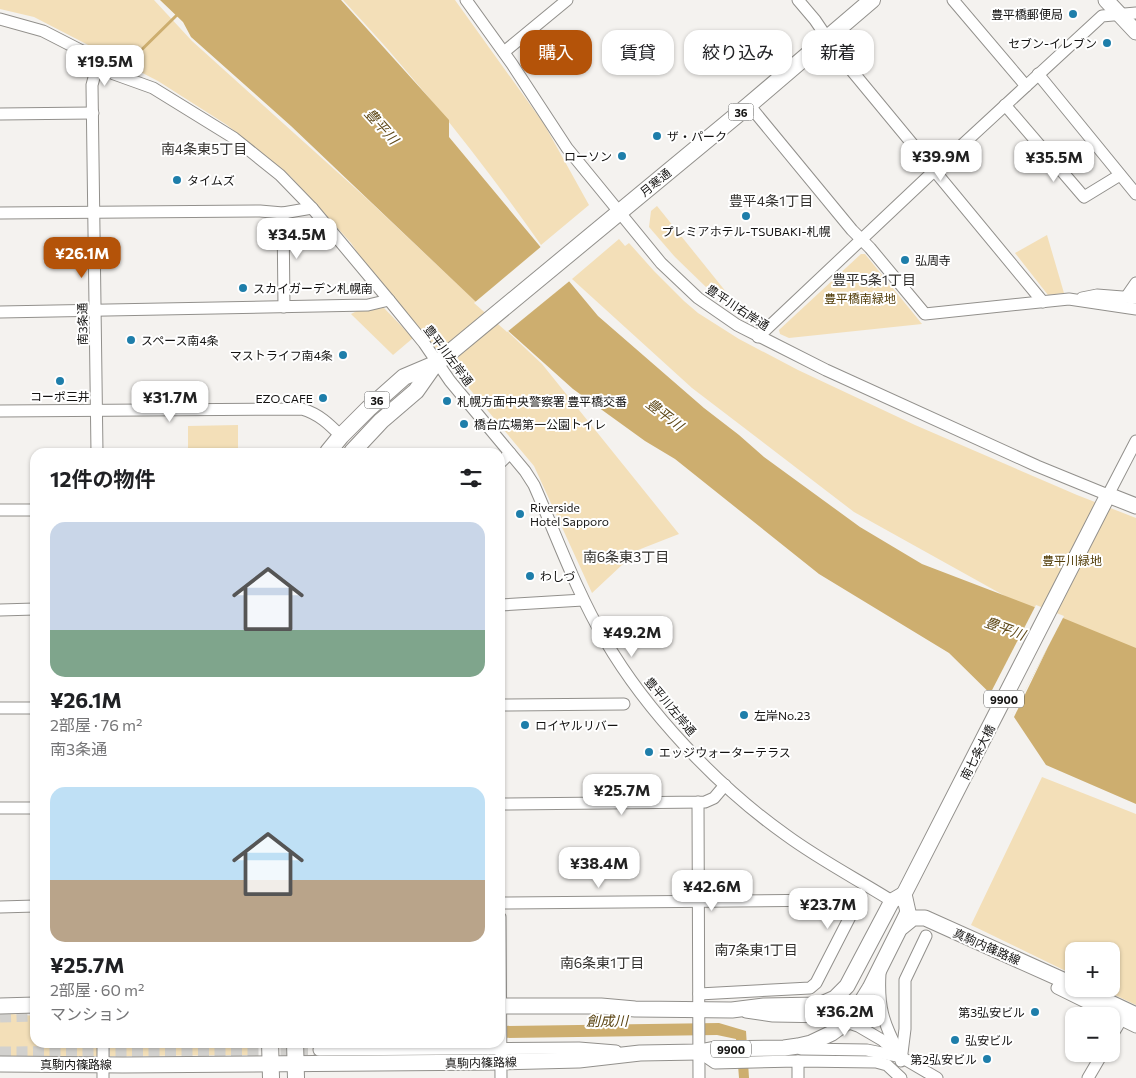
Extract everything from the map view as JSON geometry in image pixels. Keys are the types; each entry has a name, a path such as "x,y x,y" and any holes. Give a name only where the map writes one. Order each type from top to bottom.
{"highway":[{"name":"月寒通","path":"836,30 872,0"},
{"name":"月寒通","path":"356,448 381,421 416,391 442,358 802,59"},
{"name":"月寒通","path":"331,448 368,409 404,377 442,358"},
{"path":"270,1048 271,1071"},
{"path":"295,1048 296,1071"}],"main road":[{"path":"1106,0 1136,32"},
{"path":"1106,499 1136,506"},
{"name":"南七条大橋","path":"898,898 1106,499"},
{"name":"真駒内篠路線","path":"0,1064 103,1071 296,1071 501,1055 579,1060 699,1045 715,1049 798,1046 822,1038 847,1022 864,999 908,912 898,898"},
{"name":"9900","path":"505,1007 601,1006 635,1009 699,1008 732,1010 764,1006 812,1006 827,1002 841,993 852,978 898,898"},
{"name":"真駒内篠路線","path":"900,928 913,918 925,918 1065,982"},
{"path":"1098,997 1136,1015"},
{"path":"0,1006 30,1005"}],"street":[{"name":"豊平川右岸通","path":"466,0 504,52 613,217 687,289 720,314 758,337 1106,499"},
{"path":"504,52 567,0"},
{"path":"798,0 822,30"},
{"path":"953,0 1026,86"},
{"path":"758,337 1102,16 1136,13"},
{"name":"豊平川左岸通","path":"0,20 43,31 84,52 114,74 153,88 234,138 280,175 312,208 424,343 442,358 534,486 583,600 604,640 636,687 676,734 725,785 786,835 898,898"},
{"name":"南3条通","path":"97,448 92,86 100,64"},
{"path":"1038,74 1136,194"},
{"path":"856,75 1044,302"},
{"path":"749,105 925,314 1078,300 1097,295 1131,297 1136,283"},
{"path":"1005,105 1084,197 1120,175"},
{"path":"0,114 93,109"},
{"path":"0,213 284,212 312,208"},
{"path":"284,212 284,307"},
{"path":"0,312 368,305 389,300"},
{"path":"1078,300 1136,309"},
{"path":"0,411 302,410 313,413 341,436"},
{"path":"1106,499 1136,441"},
{"path":"505,458 510,453"},
{"path":"0,510 30,510"},
{"path":"505,606 583,600"},
{"path":"0,610 30,609"},
{"path":"505,705 624,704"},
{"path":"0,708 30,708"},
{"path":"505,804 710,801 725,785"},
{"path":"698,802 699,1078"},
{"path":"0,808 30,808"},
{"path":"505,902 838,900 855,907 816,983 810,988 699,1008"},
{"path":"0,907 30,906"},
{"path":"901,1078 901,1057 905,1029 905,980 926,936"},
{"path":"880,969 880,1008 887,1029 901,1057"},
{"path":"1057,988 1136,1027"},
{"path":"732,1010 773,1016 826,1016 847,1022 882,1040 901,1057 937,1078"},
{"path":"699,1045 715,1063 876,1062 887,1065 901,1078"},
{"path":"103,1048 103,1071"},
{"path":"501,1048 501,1078"},
{"path":"784,1048 867,1050 901,1057"},
{"path":"319,1050 501,1055"},
{"path":"798,1061 798,1078"},
{"path":"1088,1078 1097,1062"}],"green space":[{"path":"0,0 154,0 192,41 365,197 542,364 679,534 638,550 592,593 534,466 365,264 351,243 291,177 227,125 158,81 34,17 0,9"},
{"path":"343,0 455,0 544,124 589,205 541,245 495,181 446,119"},
{"path":"657,206 743,313 706,287 675,257 649,227 651,211"},
{"path":"1047,235 1064,293 1048,295 1015,253"},
{"name":"豊平川緑地","path":"619,239 625,246 629,243 654,271 698,313 739,339 798,370 915,425 1077,495 1136,518 1136,654 1059,626 854,512 692,388 572,279"},
{"name":"豊平橋南緑地","path":"861,254 865,254 922,324 789,338 780,334 779,330"},
{"path":"384,308 413,338 393,355 351,314 359,310"},
{"path":"238,425 238,448 188,448 188,426"},
{"path":"1042,777 1136,814 1136,1005 1119,997 1120,942 1065,942 1065,971 971,925"},
{"path":"0,1013 30,1016 30,1048 248,1048 248,1055 12,1057 0,1055"}],"water":[{"name":"豊平川","path":"160,0 341,0 449,120 449,137 598,316 764,457 860,527 922,564 1136,648 1136,804 1046,765 1014,717 1048,647 1012,715 949,653 819,574 675,459 645,441 573,389 475,301 291,126 191,37 183,22"},
{"path":"719,1023 746,1031 749,1078 739,1078 736,1039 717,1035 505,1038 505,1026"}],"pier":[{"path":"543,245 572,279 507,332 474,303"},
{"path":"1036,605 1064,616 1011,718 989,696"}],"waterway":[{"path":"122,69 179,13"}],"tunnel":[{"path":"0,1017 30,1016"},
{"path":"0,1052 319,1050"}],"place":[{"name":"豊平橋郵便局","path":"1073,14"},
{"name":"セブン-イレブン","path":"1107,43"},
{"name":"ザ・パーク","path":"657,136"},
{"name":"ローソン","path":"622,156"},
{"name":"タイムズ","path":"177,180"},
{"name":"プレミアホテル-TSUBAKI-札幌","path":"746,216"},
{"name":"弘周寺","path":"905,260"},
{"name":"スカイガーデン札幌南","path":"243,288"},
{"name":"スペース南4条","path":"131,340"},
{"name":"マストライフ南4条","path":"343,355"},
{"name":"コーポ三井","path":"60,381"},
{"name":"EZO CAFE","path":"323,398"},
{"name":"札幌方面中央警察署 豊平橋交番","path":"447,401"},
{"name":"橋台広場第一公園トイレ","path":"464,424"},
{"name":"Riverside Hotel Sapporo","path":"520,514"},
{"name":"わしづ","path":"530,576"},
{"name":"左岸No.23","path":"744,715"},
{"name":"ロイヤルリバー","path":"525,725"},
{"name":"エッジウォーターテラス","path":"649,752"},
{"name":"第3弘安ビル","path":"1035,1012"},
{"name":"弘安ビル","path":"955,1040"},
{"name":"第2弘安ビル","path":"987,1059"}],"district":[{"name":"南4条東5丁目","path":"204,148"},
{"name":"豊平4条1丁目","path":"771,200"},
{"name":"豊平5条1丁目","path":"874,279"},
{"name":"南6条東3丁目","path":"626,556"},
{"name":"南7条東1丁目","path":"756,949"},
{"name":"南6条東1丁目","path":"602,962"}],"water label":[{"name":"創成川","path":"607,1020"}]}
